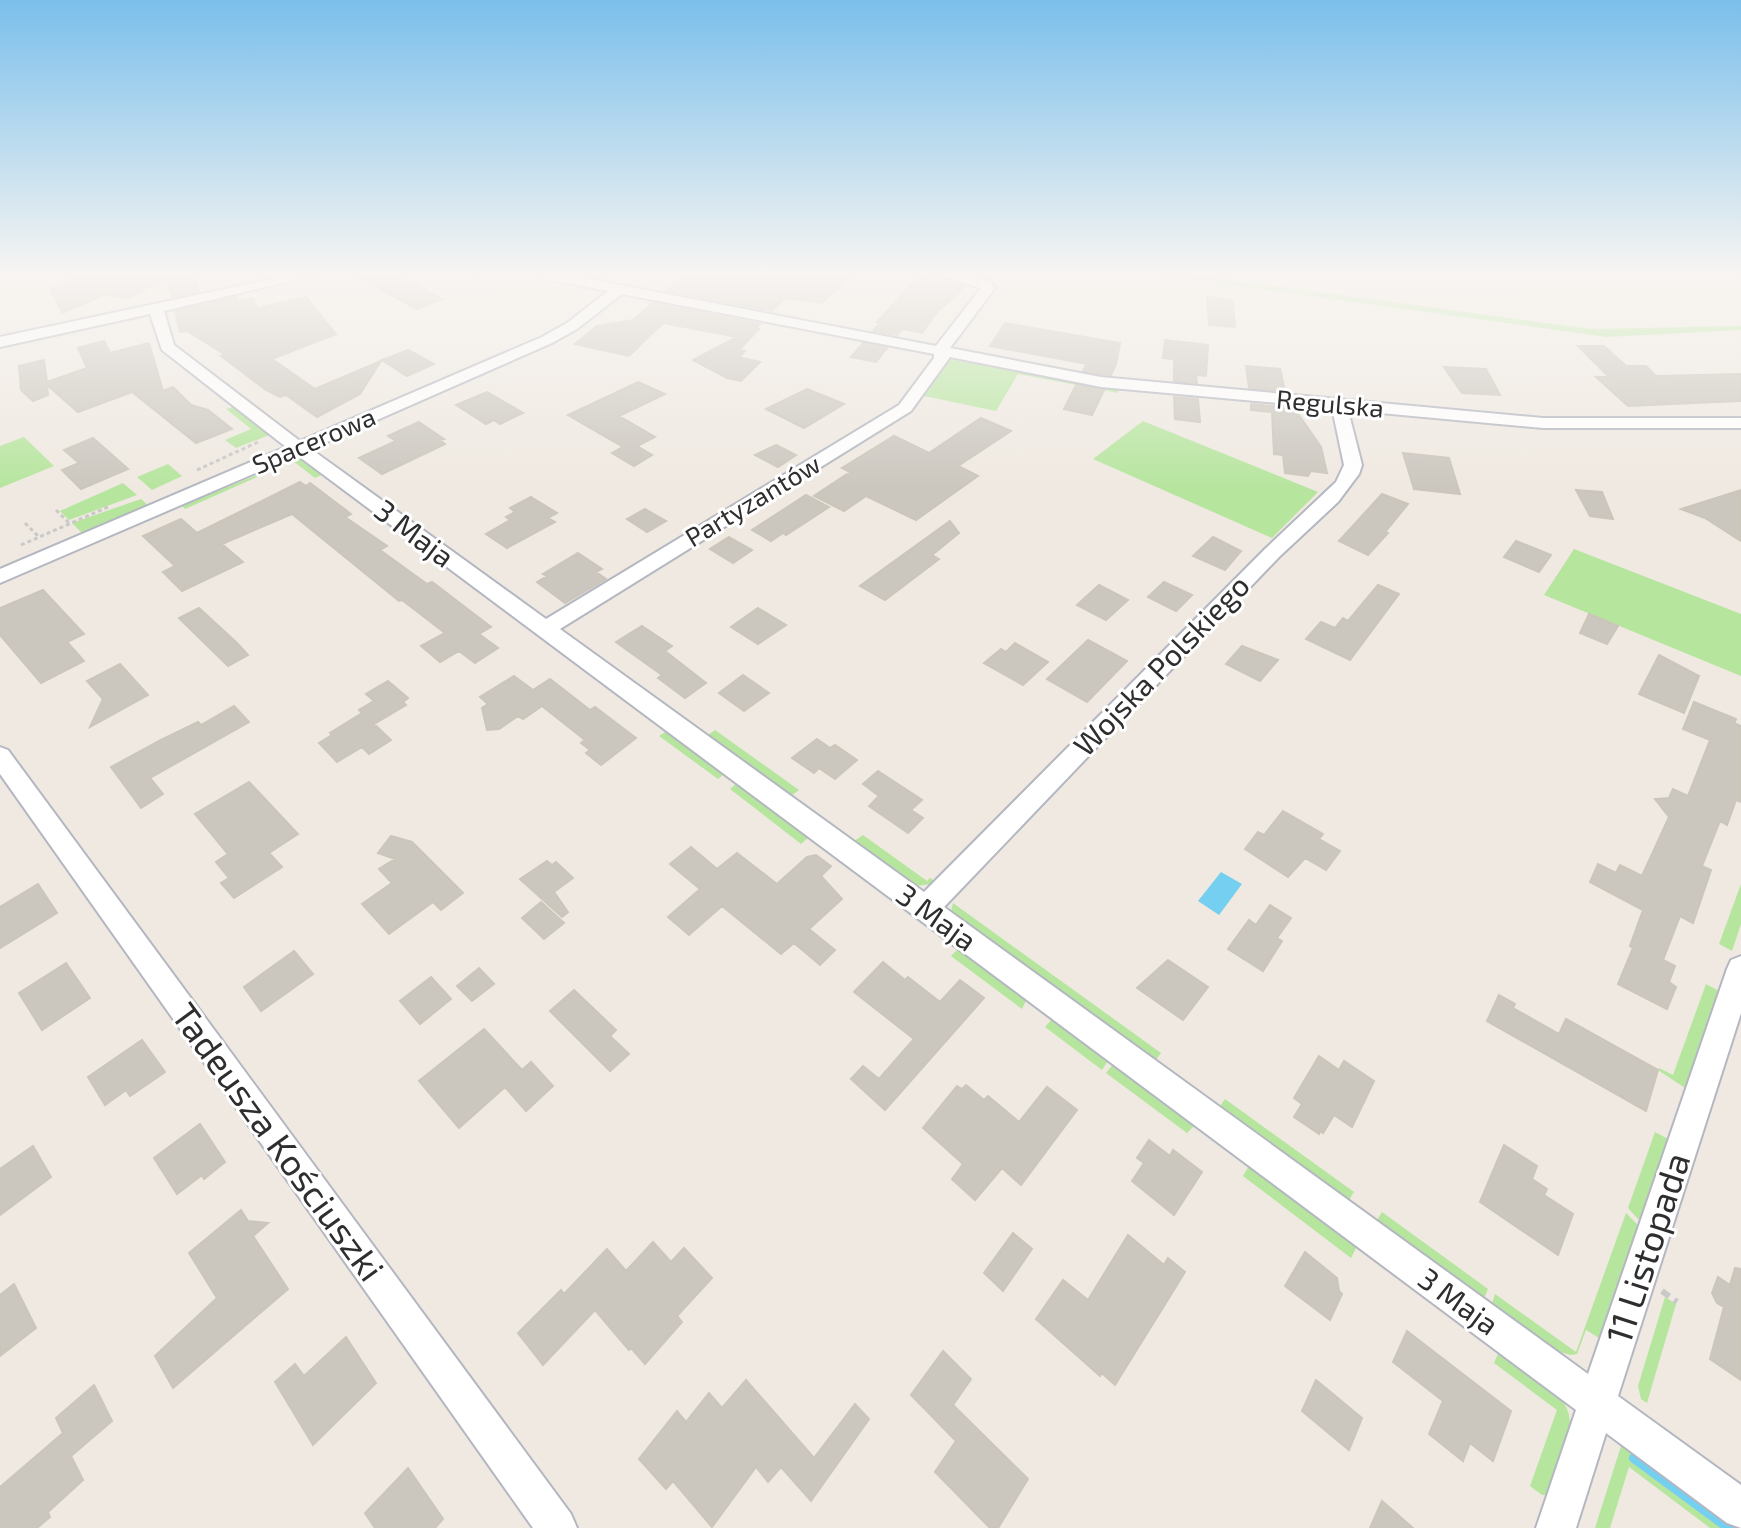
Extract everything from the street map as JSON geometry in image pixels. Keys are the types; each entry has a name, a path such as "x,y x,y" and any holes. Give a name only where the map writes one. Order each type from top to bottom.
{"street":[{"name":"3 Maja","path":"167,346 543,630 1741,1509"},
{"name":"Spacerowa","path":"0,577 532,346"},
{"name":"Regulska","path":"913,346 1096,381 1339,405 1563,424 1741,423"},
{"name":"Partyzantów","path":"543,630 903,409 942,358 946,346"},
{"name":"Wojska Polskiego","path":"924,910 1348,479 1353,471 1353,461 1339,405"},
{"name":"Tadeusza Kościuszki","path":"0,756 557,1528"},
{"name":"11 Listopada","path":"1556,1528 1741,969"}],"path":[{"path":"1660,1290 1677,1302"}],"green space":[{"path":"949,359 1118,389 1118,393 1018,374 996,411 924,396"},
{"path":"233,407 269,435 236,448 225,440 251,429 226,409"},
{"path":"1143,421 1318,492 1272,538 1093,459"},
{"path":"24,437 54,466 0,488 0,446"},
{"path":"300,457 324,474 315,478 293,461 185,509 182,506"},
{"path":"168,464 182,476 152,490 137,477"},
{"path":"123,483 137,495 69,520 60,511"},
{"path":"141,499 150,507 84,535 72,523"},
{"path":"1574,549 1741,614 1741,676 1544,595"},
{"path":"715,730 799,790 791,796 708,735"},
{"path":"667,731 724,774 718,779 659,736"},
{"path":"737,783 809,837 801,844 730,789"},
{"path":"863,835 927,881 930,878 938,883 916,886 854,841"},
{"path":"1741,884 1741,924 1732,951 1719,944"},
{"path":"953,903 1161,1053 1156,1060 951,911"},
{"path":"959,948 1027,999 1022,1009 951,956"},
{"path":"1706,984 1719,991 1685,1088 1658,1070 1673,1075"},
{"path":"1051,1020 1056,1020 1109,1059 1102,1070 1045,1027"},
{"path":"1114,1063 1196,1124 1187,1133 1106,1073"},
{"path":"1225,1099 1354,1192 1349,1200 1220,1106"},
{"path":"1655,1132 1668,1139 1640,1221 1628,1208"},
{"path":"1250,1164 1358,1244 1351,1258 1243,1176"},
{"path":"1382,1212 1488,1289 1484,1298 1377,1220"},
{"path":"1626,1213 1638,1225 1599,1338 1586,1330 1577,1354 1560,1352 1492,1304 1495,1294 1576,1352"},
{"path":"1665,1297 1676,1304 1647,1403 1641,1399 1638,1386"},
{"path":"1500,1349 1554,1390 1568,1411 1568,1441 1548,1495 1542,1495 1530,1486 1557,1410 1494,1363"},
{"path":"1621,1446 1627,1447 1741,1528 1710,1528 1629,1467 1610,1528 1595,1528"}],"water":[{"path":"1221,872 1242,884 1219,915 1198,901"}],"building":[{"path":"107,346 110,353 150,346 163,391 173,387 191,405 208,410 232,429 196,443 132,392 78,412 47,385 48,395 33,401 21,390 19,366 44,360 47,382 87,368 78,348"},
{"path":"212,346 304,346 272,359 315,389 381,361 360,394 317,417 286,395 280,397 266,390 221,356 224,354"},
{"path":"585,346 639,346 629,356"},
{"path":"719,346 743,346 739,350 745,351 739,357 760,362 741,381 727,378 693,360"},
{"path":"860,346 887,348 876,362 851,357"},
{"path":"992,346 1119,346 1111,375 1083,371 1087,364"},
{"path":"1164,346 1208,346 1206,376 1196,375 1197,383 1174,381 1174,359 1163,358"},
{"path":"1578,346 1604,346 1626,366 1646,366 1656,376 1741,374 1741,401 1628,406 1596,377 1609,377"},
{"path":"408,350 434,364 407,376 382,360"},
{"path":"1246,366 1280,369 1285,391 1249,388"},
{"path":"1444,367 1486,369 1500,395 1462,393"},
{"path":"638,382 665,394 619,416 655,437 637,446 652,455 634,466 612,453 623,447 568,415"},
{"path":"1076,385 1104,390 1092,415 1064,409"},
{"path":"807,389 844,404 804,428 766,409"},
{"path":"487,392 523,413 500,424 494,420 486,424 456,405"},
{"path":"1174,397 1198,399 1200,422 1175,419"},
{"path":"1251,404 1294,408 1321,447 1327,473 1311,471 1308,476 1285,473 1283,455 1274,454 1272,412 1251,410"},
{"path":"981,418 1011,431 958,466 978,476 916,520 866,496 844,511 814,496 850,472 842,468 894,436 929,453"},
{"path":"419,422 444,439 440,440 445,444 382,474 359,458 396,441 388,436"},
{"path":"93,438 128,469 81,489 62,470 79,463 64,450"},
{"path":"776,445 796,455 778,467 755,455"},
{"path":"1403,453 1449,458 1460,494 1414,489"},
{"path":"300,482 306,486 310,483 351,514 345,517 387,546 380,550 427,584 432,582 491,627 479,634 498,648 475,663 459,651 440,662 421,646 445,633 402,600 399,601 292,514 222,544 243,562 182,591 163,572 175,566 143,536 181,519 197,533"},
{"path":"1576,490 1602,492 1613,519 1590,516"},
{"path":"1741,490 1741,541 1705,518 1681,509"},
{"path":"1382,494 1408,504 1368,555 1339,541"},
{"path":"806,495 829,507 786,535 783,533 771,541 752,530"},
{"path":"531,497 557,513 548,518 555,522 507,548 486,534 510,520 506,517 515,512 510,508"},
{"path":"645,509 666,521 647,532 627,519"},
{"path":"950,521 959,533 932,555 939,559 885,600 860,586"},
{"path":"729,537 752,550 733,563 710,549"},
{"path":"1213,537 1241,551 1225,570 1193,556"},
{"path":"1516,541 1551,555 1539,572 1504,557"},
{"path":"578,553 602,569 596,572 606,579 565,603 537,582 547,576 543,574"},
{"path":"1164,582 1192,595 1176,611 1148,597"},
{"path":"1099,585 1128,600 1106,620 1077,605"},
{"path":"1378,585 1399,594 1350,660 1306,639 1321,622 1335,628 1343,618 1348,621"},
{"path":"43,590 84,634 67,642 84,661 41,683 0,635 0,608"},
{"path":"199,608 248,655 228,666 179,618"},
{"path":"758,608 786,625 758,644 731,627"},
{"path":"1589,614 1618,626 1607,644 1580,633"},
{"path":"642,626 672,646 665,651 706,683 685,698 658,678 662,675 616,642"},
{"path":"1088,640 1127,661 1087,702 1047,679"},
{"path":"1015,643 1048,662 1023,685 984,663 1001,649 1006,652"},
{"path":"1242,646 1278,660 1260,681 1226,664"},
{"path":"1659,655 1699,676 1684,713 1639,694"},
{"path":"120,664 148,695 90,727 103,699 87,681"},
{"path":"743,675 769,693 744,711 719,693"},
{"path":"514,676 533,690 550,679 590,710 595,707 636,738 601,765 586,753 590,750 581,743 585,740 542,706 523,719 518,716 499,729 487,730 482,708 488,704 480,697"},
{"path":"388,681 408,698 403,702 406,705 374,724 391,740 369,754 362,747 337,762 319,743 362,713 359,710 374,701 366,694"},
{"path":"1694,702 1736,719 1734,723 1741,726 1741,802 1736,800 1727,825 1720,821 1702,866 1711,870 1693,923 1680,916 1663,960 1675,966 1669,982 1676,987 1667,1009 1618,984 1633,948 1630,946 1643,910 1590,882 1598,864 1616,873 1620,865 1642,876 1669,817 1655,799 1669,798 1673,789 1688,796 1710,740 1683,729"},
{"path":"234,706 249,722 150,778 163,794 141,808 111,767"},
{"path":"817,739 830,748 835,745 857,760 835,779 819,768 814,773 792,758"},
{"path":"878,771 922,800 911,810 923,818 908,833 869,806 879,796 863,784"},
{"path":"249,782 298,834 269,853 282,867 234,898 221,883 229,878 216,862 228,854 195,814"},
{"path":"1283,811 1323,834 1319,839 1340,851 1326,870 1305,858 1288,877 1245,849 1258,832 1264,835"},
{"path":"391,836 412,842 463,893 441,910 433,902 389,934 362,904 392,883 379,869 395,859 378,853"},
{"path":"691,847 717,869 737,853 777,884 807,857 816,855 831,866 821,876 842,899 809,929 835,950 820,965 794,943 781,954 722,906 689,935 668,917 700,889 670,864"},
{"path":"547,861 552,865 556,862 573,878 554,892 568,912 562,917 520,879"},
{"path":"38,884 57,913 0,948 0,907"},
{"path":"541,902 564,923 544,939 522,918"},
{"path":"1270,905 1291,918 1277,938 1282,941 1263,971 1228,949 1249,920 1256,925"},
{"path":"294,951 313,974 261,1011 244,987"},
{"path":"1168,960 1208,987 1183,1020 1137,988"},
{"path":"883,962 940,1002 960,980 984,998 885,1110 851,1079 863,1066 879,1079 914,1039 854,992"},
{"path":"66,963 90,998 42,1030 19,993"},
{"path":"479,968 494,984 472,1001 457,986"},
{"path":"431,977 451,999 420,1024 400,1001"},
{"path":"574,990 616,1030 610,1036 629,1054 610,1071 550,1011"},
{"path":"1499,995 1515,1004 1513,1008 1559,1034 1566,1019 1658,1070 1646,1111 1487,1021"},
{"path":"484,1029 522,1070 531,1062 553,1086 526,1111 505,1087 459,1128 419,1081"},
{"path":"142,1040 165,1072 130,1096 126,1090 105,1105 88,1077"},
{"path":"1319,1056 1339,1070 1344,1061 1374,1081 1352,1127 1334,1115 1323,1133 1320,1131 1319,1134 1294,1117 1302,1104 1294,1098"},
{"path":"966,1085 984,1100 988,1096 1019,1122 1047,1087 1077,1110 1021,1185 1002,1168 975,1200 952,1179 963,1164 923,1128 957,1086 962,1089"},
{"path":"200,1124 225,1162 204,1179 202,1175 177,1194 154,1158"},
{"path":"1149,1140 1170,1156 1173,1150 1202,1172 1174,1215 1132,1181 1144,1163 1137,1158"},
{"path":"1504,1145 1537,1166 1532,1179 1547,1189 1544,1195 1573,1214 1558,1255 1480,1202"},
{"path":"33,1146 51,1177 0,1215 0,1169"},
{"path":"241,1210 248,1221 268,1223 253,1236 288,1289 173,1388 155,1356 217,1298 189,1253"},
{"path":"1013,1233 1032,1249 1003,1291 984,1273"},
{"path":"1128,1235 1164,1265 1168,1258 1185,1272 1115,1385 1102,1373 1100,1376 1036,1319 1063,1280 1088,1300"},
{"path":"653,1242 671,1262 684,1248 712,1278 677,1316 682,1322 645,1364 595,1310 543,1365 518,1333 561,1290 564,1294 607,1249 626,1271"},
{"path":"1305,1252 1337,1278 1342,1294 1330,1320 1285,1286"},
{"path":"1735,1268 1741,1269 1741,1380 1710,1359 1724,1307 1717,1303 1712,1293 1718,1277 1730,1285"},
{"path":"14,1284 36,1328 0,1356 0,1295"},
{"path":"1407,1331 1511,1411 1493,1461 1470,1443 1463,1461 1429,1434 1443,1401 1393,1362"},
{"path":"346,1337 376,1383 313,1445 275,1382 295,1364 304,1376"},
{"path":"943,1351 971,1379 953,1405 1028,1479 998,1528 990,1528 935,1472 956,1441 911,1395"},
{"path":"746,1380 814,1458 855,1404 869,1419 811,1501 781,1467 768,1482 756,1467 712,1527 673,1481 666,1489 639,1459 677,1411 686,1422 709,1393 722,1408"},
{"path":"1316,1380 1362,1418 1349,1450 1302,1411"},
{"path":"94,1385 112,1421 71,1456 83,1480 48,1512 50,1517 37,1528 0,1528 0,1487 63,1433 56,1418"},
{"path":"408,1468 443,1519 435,1528 375,1528 365,1513"},
{"path":"1382,1501 1413,1528 1370,1528"}],"waterway":[{"path":"1634,1458 1729,1528"}]}
